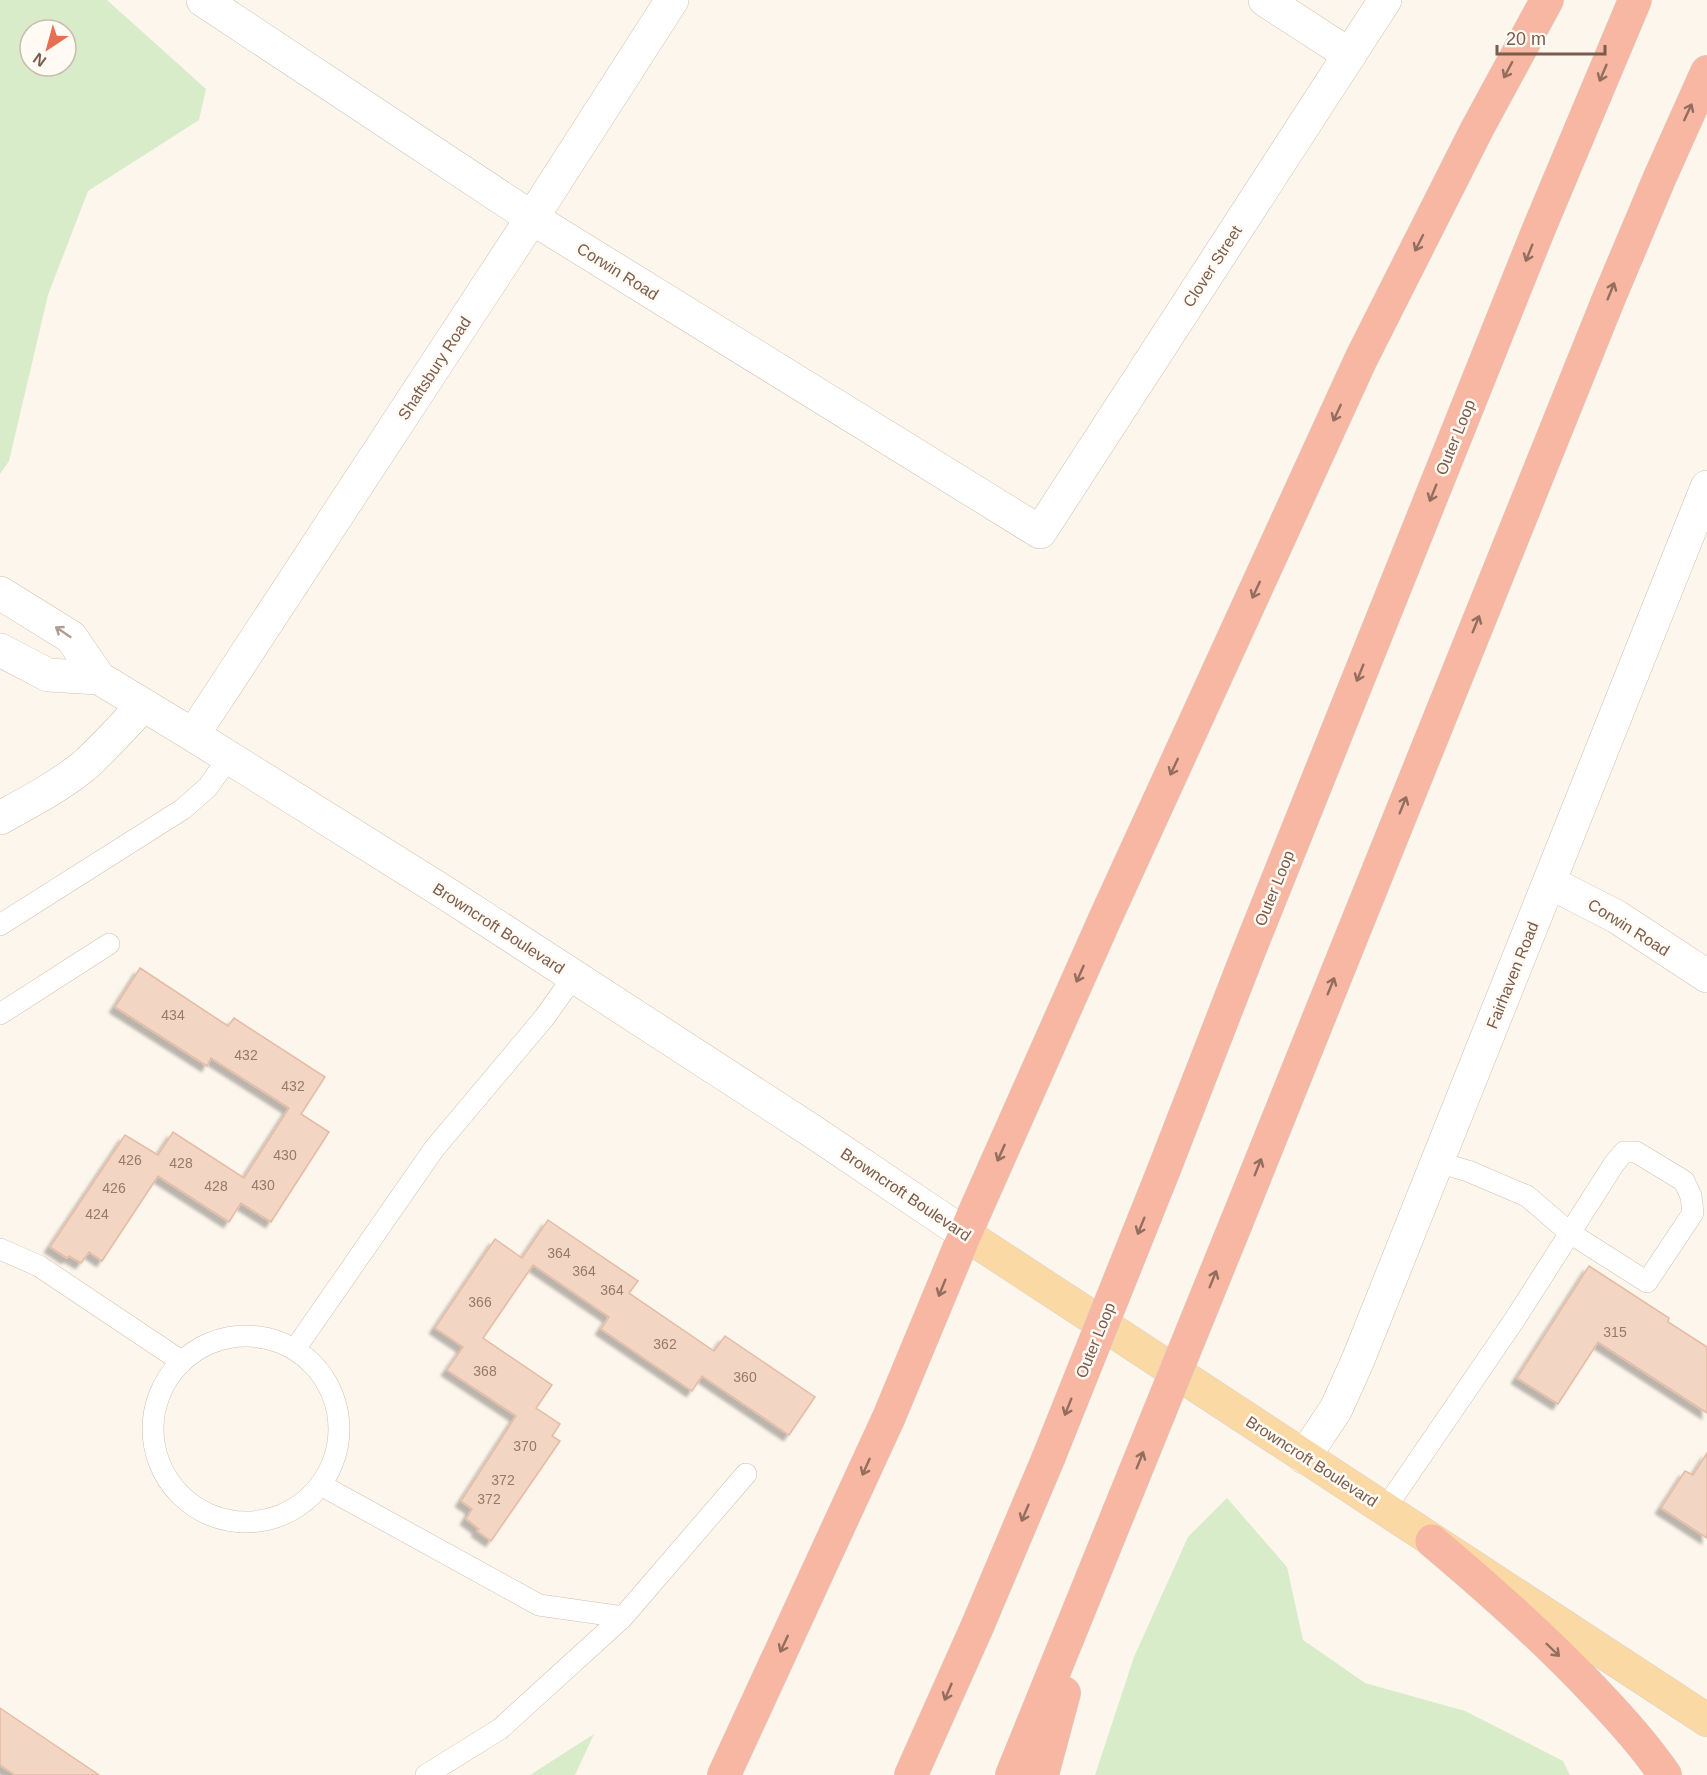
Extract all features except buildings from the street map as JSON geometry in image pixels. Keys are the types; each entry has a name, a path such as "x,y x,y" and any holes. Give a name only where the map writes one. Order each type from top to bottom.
{"highway":[{"path":"724,1775 889,1417 965,1234 1104,921 1361,359 1477,129 1547,0"},
{"name":"Outer Loop","path":"911,1775 981,1617 1047,1459 1530,251 1635,0"},
{"path":"1012,1775 1605,308 1707,72"},
{"path":"1042,1775 1068,1678 1118,1514"},
{"path":"1432,1541 1505,1604 1580,1676 1620,1718 1665,1775"}],"main road":[{"name":"Browncroft Boulevard","path":"965,1234 1707,1720"}],"street":[{"name":"Corwin Road","path":"203,0 532,218 1040,532"},
{"name":"Shaftsbury Road","path":"193,735 672,0"},
{"path":"1266,0 1350,55"},
{"name":"Clover Street","path":"1040,532 1385,0"},
{"name":"Fairhaven Road","path":"1304,1457 1336,1409 1346,1388 1707,487"},
{"name":"Browncroft Boulevard","path":"0,593 71,637 99,678 229,757 574,976 965,1234"},
{"name":"Browncroft Boulevard","path":"0,650 48,675 99,678"},
{"path":"0,818 45,793 83,767 143,705"},
{"name":"Corwin Road","path":"1550,882 1610,913 1707,976"}],"lane":[{"path":"0,925 183,809 208,786 229,757"},
{"path":"0,1014 109,944"},
{"path":"295,1349 434,1149 544,1018 574,976"},
{"path":"1385,1509 1515,1319 1570,1233 1614,1164 1624,1152 1636,1152 1684,1181 1691,1196 1693,1213 1647,1281 1570,1233 1527,1196 1468,1171 1437,1162"},
{"path":"0,1249 39,1266 181,1361"},
{"path":"236,1336 266,1338 295,1349 319,1370 334,1396 340,1427 335,1458 321,1485 299,1506 271,1519 240,1522 210,1515 184,1499 164,1475 154,1446 153,1415 162,1386 181,1361 206,1344 236,1336"},
{"path":"426,1775 500,1729 622,1617 746,1474"},
{"path":"321,1485 539,1605 622,1617"}],"green space":[{"path":"0,0 107,0 206,89 199,120 88,191 48,295 9,461 0,474"},
{"path":"1227,1498 1287,1567 1303,1640 1365,1683 1465,1711 1563,1761 1570,1775 1095,1775 1134,1657 1188,1537"},
{"path":"594,1734 575,1775 530,1775"}]}
